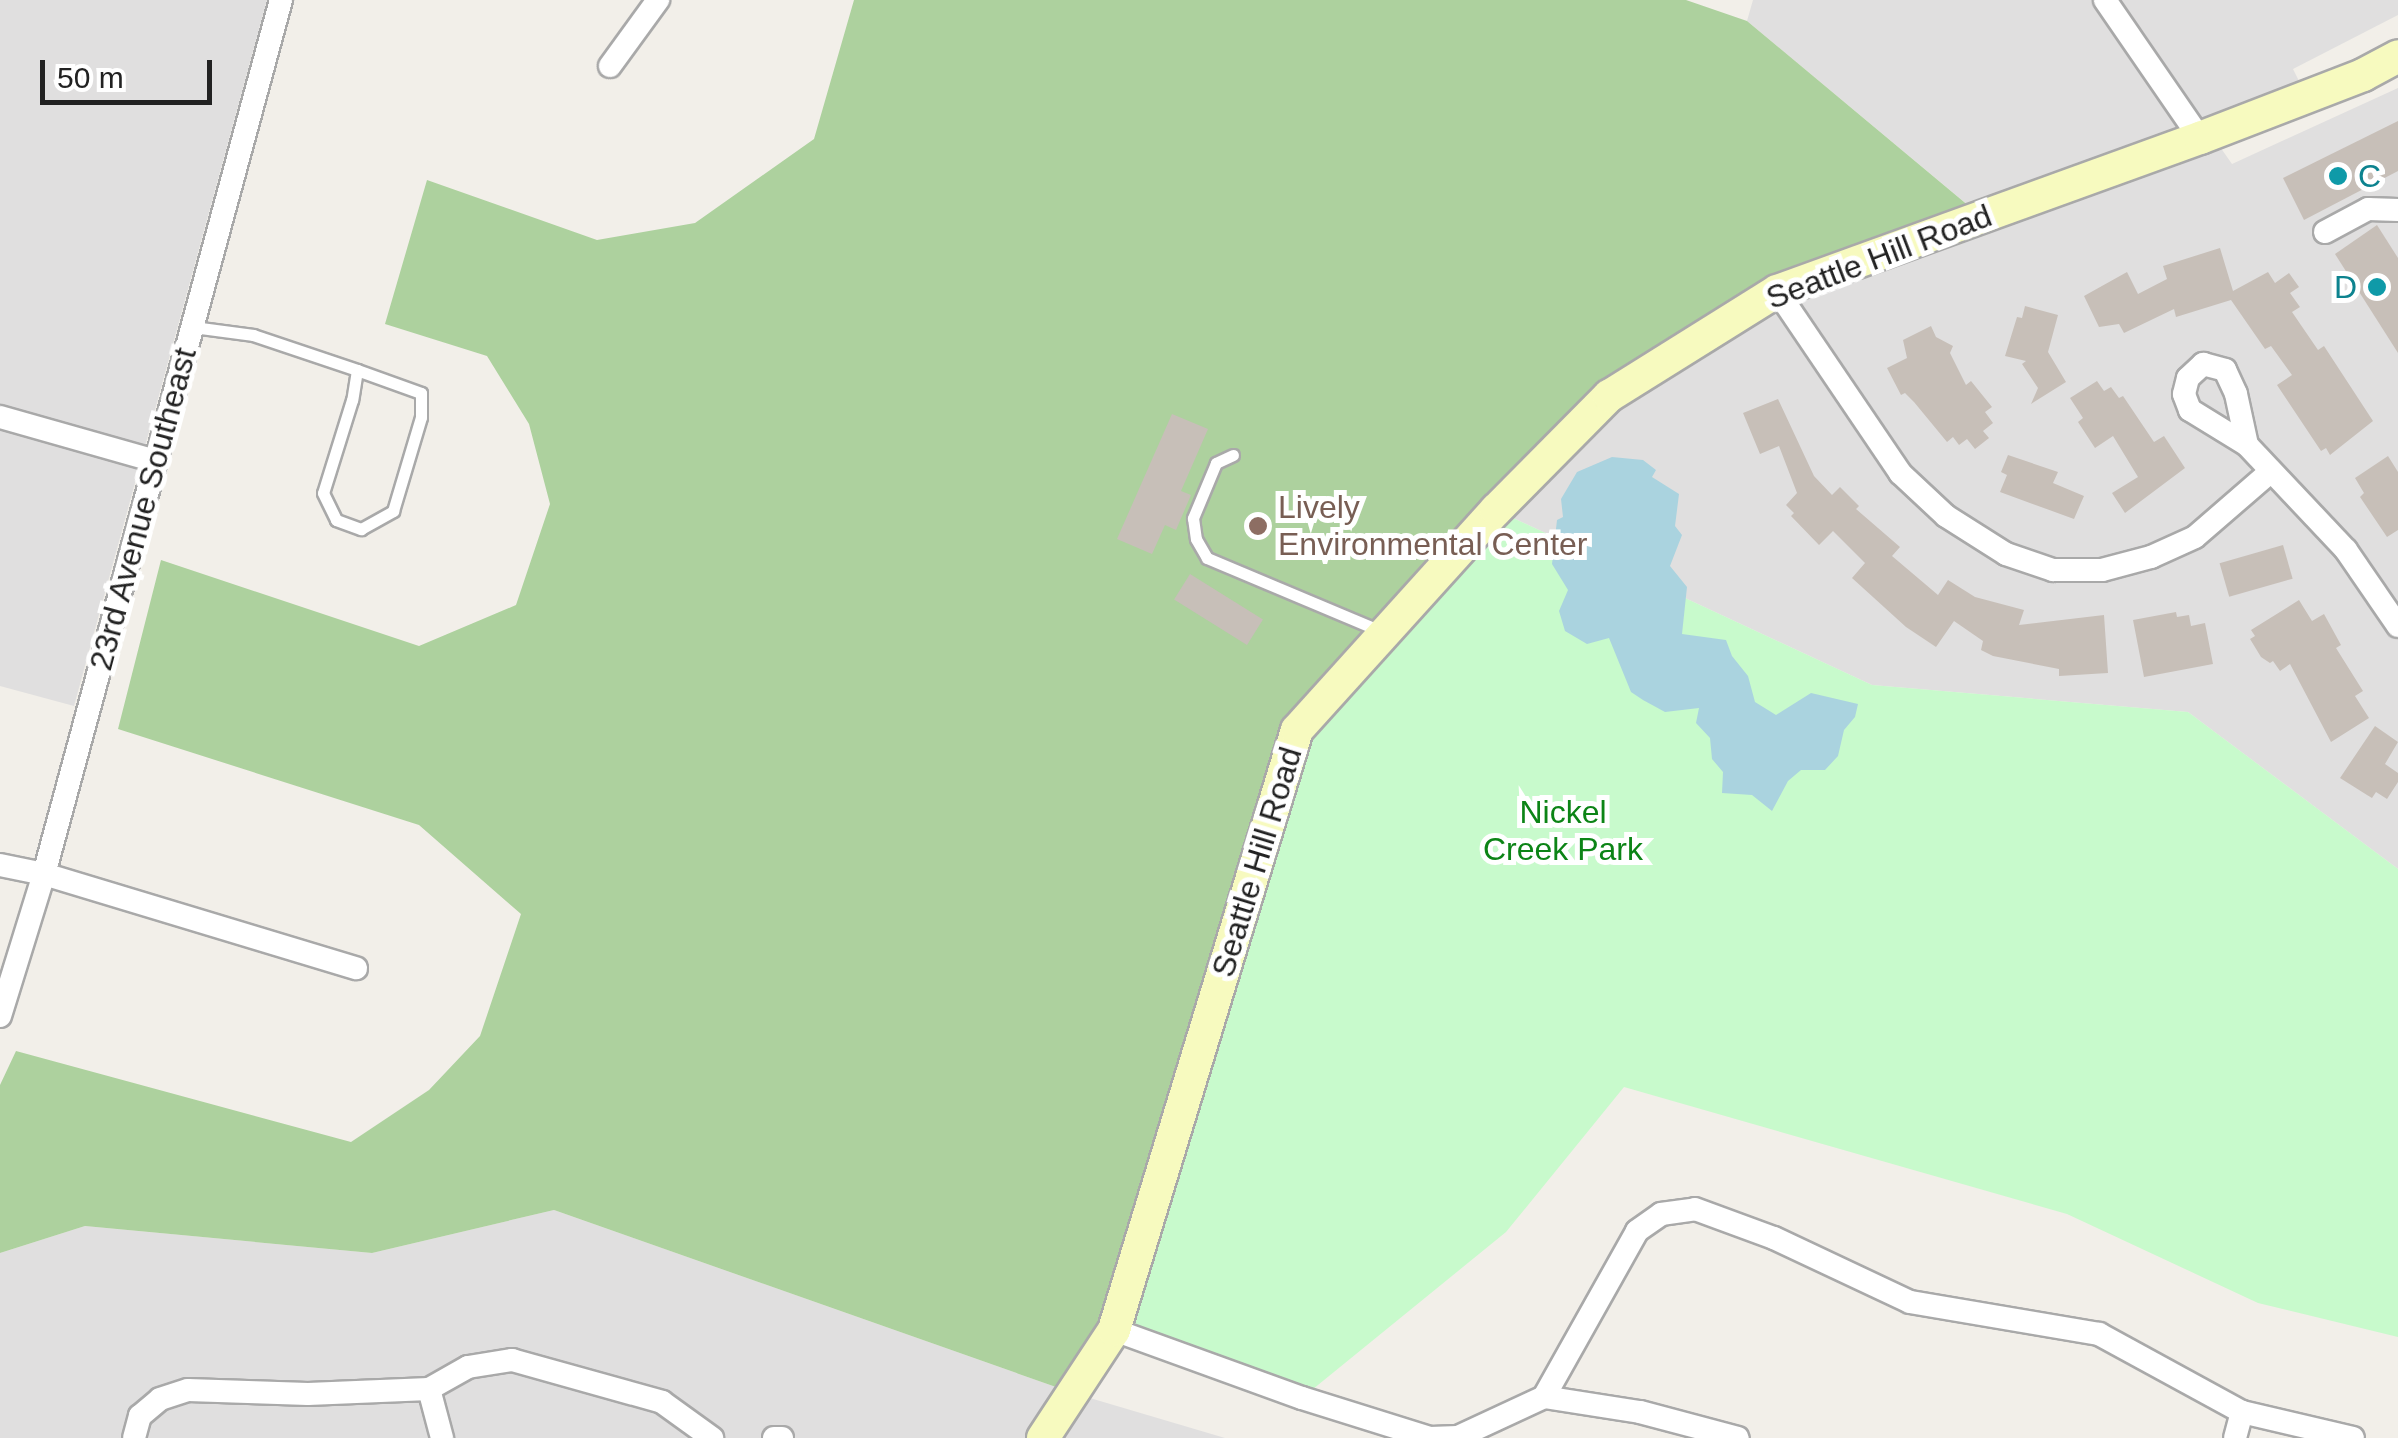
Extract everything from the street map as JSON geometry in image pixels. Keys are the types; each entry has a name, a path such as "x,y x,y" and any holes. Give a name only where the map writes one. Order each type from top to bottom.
{"street":[{"name":"23rd Avenue Southeast","path":"0,1016 44,874 281,0"},
{"path":"610,66 658,0"},
{"path":"2105,0 2200,138"},
{"name":"Seattle Hill Road","path":"1044,1438 1114,1330 1298,730 1496,510 1609,396 1777,291 2200,138 2363,75 2398,56"},
{"path":"2325,232 2368,209 2398,210"},
{"path":"1777,291 1900,473 1946,516 2006,554 2052,570 2102,570 2151,557 2195,536 2269,473"},
{"path":"0,416 156,461"},
{"path":"2247,445 2269,473 2346,550 2398,626"},
{"path":"0,865 44,874 356,968"},
{"path":"1544,1397 1637,1231 1661,1214 1695,1210 1774,1238 1910,1302 2099,1334 2242,1412 2353,1438"},
{"path":"1114,1330 1302,1398 1430,1438 1458,1437 1544,1397 1640,1412 1738,1438"},
{"path":"134,1438 140,1416 160,1399 188,1390 308,1394 430,1389 468,1367 512,1360 662,1402 712,1438"},
{"path":"430,1389 442,1438"},
{"path":"2234,1438 2242,1412"}],"lane":[{"path":"193,327 252,335 356,370 421,393 421,417 394,512 361,529 336,520 323,494 352,400 356,370"},
{"path":"1233,455 1216,463 1193,518 1196,539 1207,558 1385,633"}],"shaded area":[{"path":"0,0 267,0 74,706 0,686"},
{"path":"1753,0 2398,0 2398,15 2293,69 2307,97 2211,134 2232,164 2398,88 2398,869 2188,712 1872,685 1496,510 1609,396 1777,291 1981,216 1747,21"},
{"path":"554,1210 1073,1393 1225,1438 0,1438 0,1253 85,1226 372,1253"}],"green space":[{"path":"854,0 1686,0 1747,21 1982,217 1777,291 1609,396 1496,510 1114,1330 1073,1393 554,1210 372,1253 85,1226 0,1253 0,1085 16,1051 351,1142 429,1090 480,1036 521,914 419,825 118,729 161,560 419,646 516,605 550,504 529,424 487,356 385,324 427,180 597,240 695,223 814,139"},
{"name":"Nickel Creek Park","path":"1496,510 1872,685 2188,712 2398,869 2398,1337 2258,1303 2067,1214 1624,1087 1506,1232 1302,1398 1114,1330 1297,730"}],"water":[{"path":"1612,457 1643,460 1656,470 1652,477 1679,494 1675,526 1682,535 1670,566 1687,587 1682,634 1726,640 1732,656 1748,676 1755,702 1776,715 1811,693 1858,704 1855,717 1844,730 1838,756 1825,770 1801,770 1788,781 1772,811 1752,795 1722,793 1723,772 1712,759 1710,738 1696,723 1699,708 1665,712 1643,700 1631,692 1609,638 1587,644 1565,631 1559,611 1568,590 1552,564 1557,520 1563,517 1561,499 1577,472"}],"building":[{"name":"C","path":"2398,121 2398,171 2304,220 2283,178"},
{"name":"D","path":"2377,225 2398,258 2398,353 2335,254"},
{"path":"2220,248 2233,291 2268,272 2275,283 2289,273 2299,287 2290,293 2300,307 2292,312 2318,350 2324,346 2373,421 2330,455 2326,448 2321,451 2277,385 2292,375 2271,346 2265,349 2231,300 2176,317 2174,309 2124,333 2119,324 2099,327 2084,296 2127,272 2138,294 2167,279 2163,266"},
{"path":"2025,306 2058,315 2048,352 2066,382 2031,404 2038,388 2022,364 2026,361 2005,356 2017,317 2022,318"},
{"path":"1931,326 1936,337 1953,346 1950,353 1966,385 1971,381 1992,407 1985,412 1993,423 1983,431 1989,438 1975,449 1967,439 1959,445 1953,437 1947,442 1914,402 1905,393 1901,395 1887,368 1907,358 1903,340"},
{"path":"2097,381 2104,391 2111,387 2119,398 2123,396 2154,442 2164,436 2185,468 2125,513 2112,493 2138,477 2113,436 2095,448 2078,422 2083,418 2070,398"},
{"path":"1778,399 1814,476 1832,495 1840,487 1859,506 1856,509 1900,547 1892,556 1938,595 1948,580 1975,597 2024,610 2019,625 2104,615 2108,673 2059,676 2059,669 1993,656 1981,650 1983,641 1954,621 1936,647 1906,627 1852,578 1865,563 1833,531 1819,545 1791,516 1794,513 1786,505 1797,493 1779,446 1760,454 1743,413"},
{"path":"1172,414 1208,429 1181,491 1191,495 1176,530 1165,525 1152,554 1117,539"},
{"path":"2008,455 2058,472 2053,483 2084,496 2074,519 2000,492 2007,475 2001,472"},
{"path":"2388,456 2398,472 2398,530 2387,537 2360,497 2364,493 2355,478"},
{"path":"2283,545 2293,579 2229,597 2220,563"},
{"path":"1190,574 1263,620 1247,645 1174,599"},
{"path":"2299,600 2312,621 2324,614 2341,645 2336,648 2363,691 2355,696 2369,718 2331,742 2290,664 2280,671 2273,661 2261,657 2250,639 2255,636 2251,630"},
{"path":"2176,612 2177,617 2189,615 2191,626 2205,623 2213,664 2144,677 2133,620"},
{"path":"2375,726 2398,742 2385,764 2398,773 2398,782 2387,799 2376,792 2372,798 2340,778"}],"place":[{"name":"C","path":"2338,176"},
{"name":"D","path":"2377,287"},
{"name":"Lively Environmental Center","path":"1258,526"}]}
